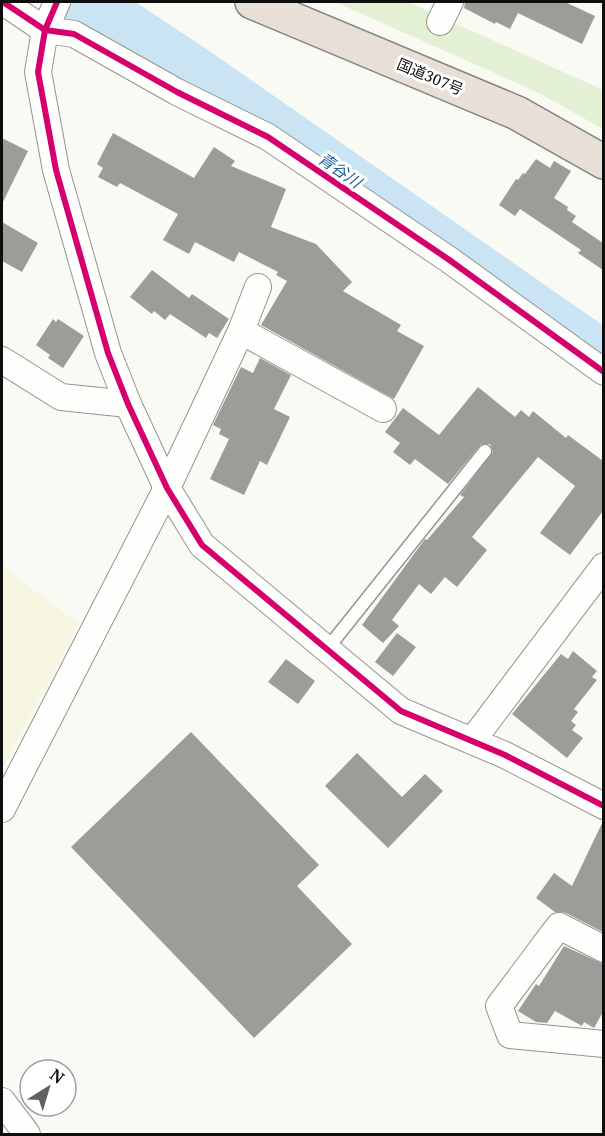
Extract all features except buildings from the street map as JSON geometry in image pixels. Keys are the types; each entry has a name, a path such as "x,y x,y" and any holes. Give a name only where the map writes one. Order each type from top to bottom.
{"highway":[{"name":"国道307号","path":"252,2 517,113 603,162"}],"street":[{"path":"3,2 52,13 74,34 177,92 268,137 448,259 603,372"},
{"path":"52,13 38,72 56,170 108,353 128,404 167,488 202,545 401,711 505,755 603,806"},
{"path":"2,809 167,488 241,331 258,286"},
{"path":"241,331 383,409"},
{"path":"2,360 61,397 128,404"},
{"path":"472,741 603,566"},
{"path":"603,950 559,926 499,1006 510,1035 603,1044"},
{"path":"2,1101 27,1134"}],"lane":[{"path":"327,649 485,451"}],"green space":[{"path":"335,2 408,2 601,89 603,90 603,129 539,93"},
{"path":"2,566 79,624 2,769"}],"waterway":[{"name":"青谷川","path":"68,2 123,20 604,353"}],"cycle path":[{"path":"3,2 45,30 74,34 177,92 268,137 448,259 604,372"},
{"path":"57,2 45,30 38,72 56,170 108,353 128,404 167,488 202,545 401,711 505,755 604,806"}]}
